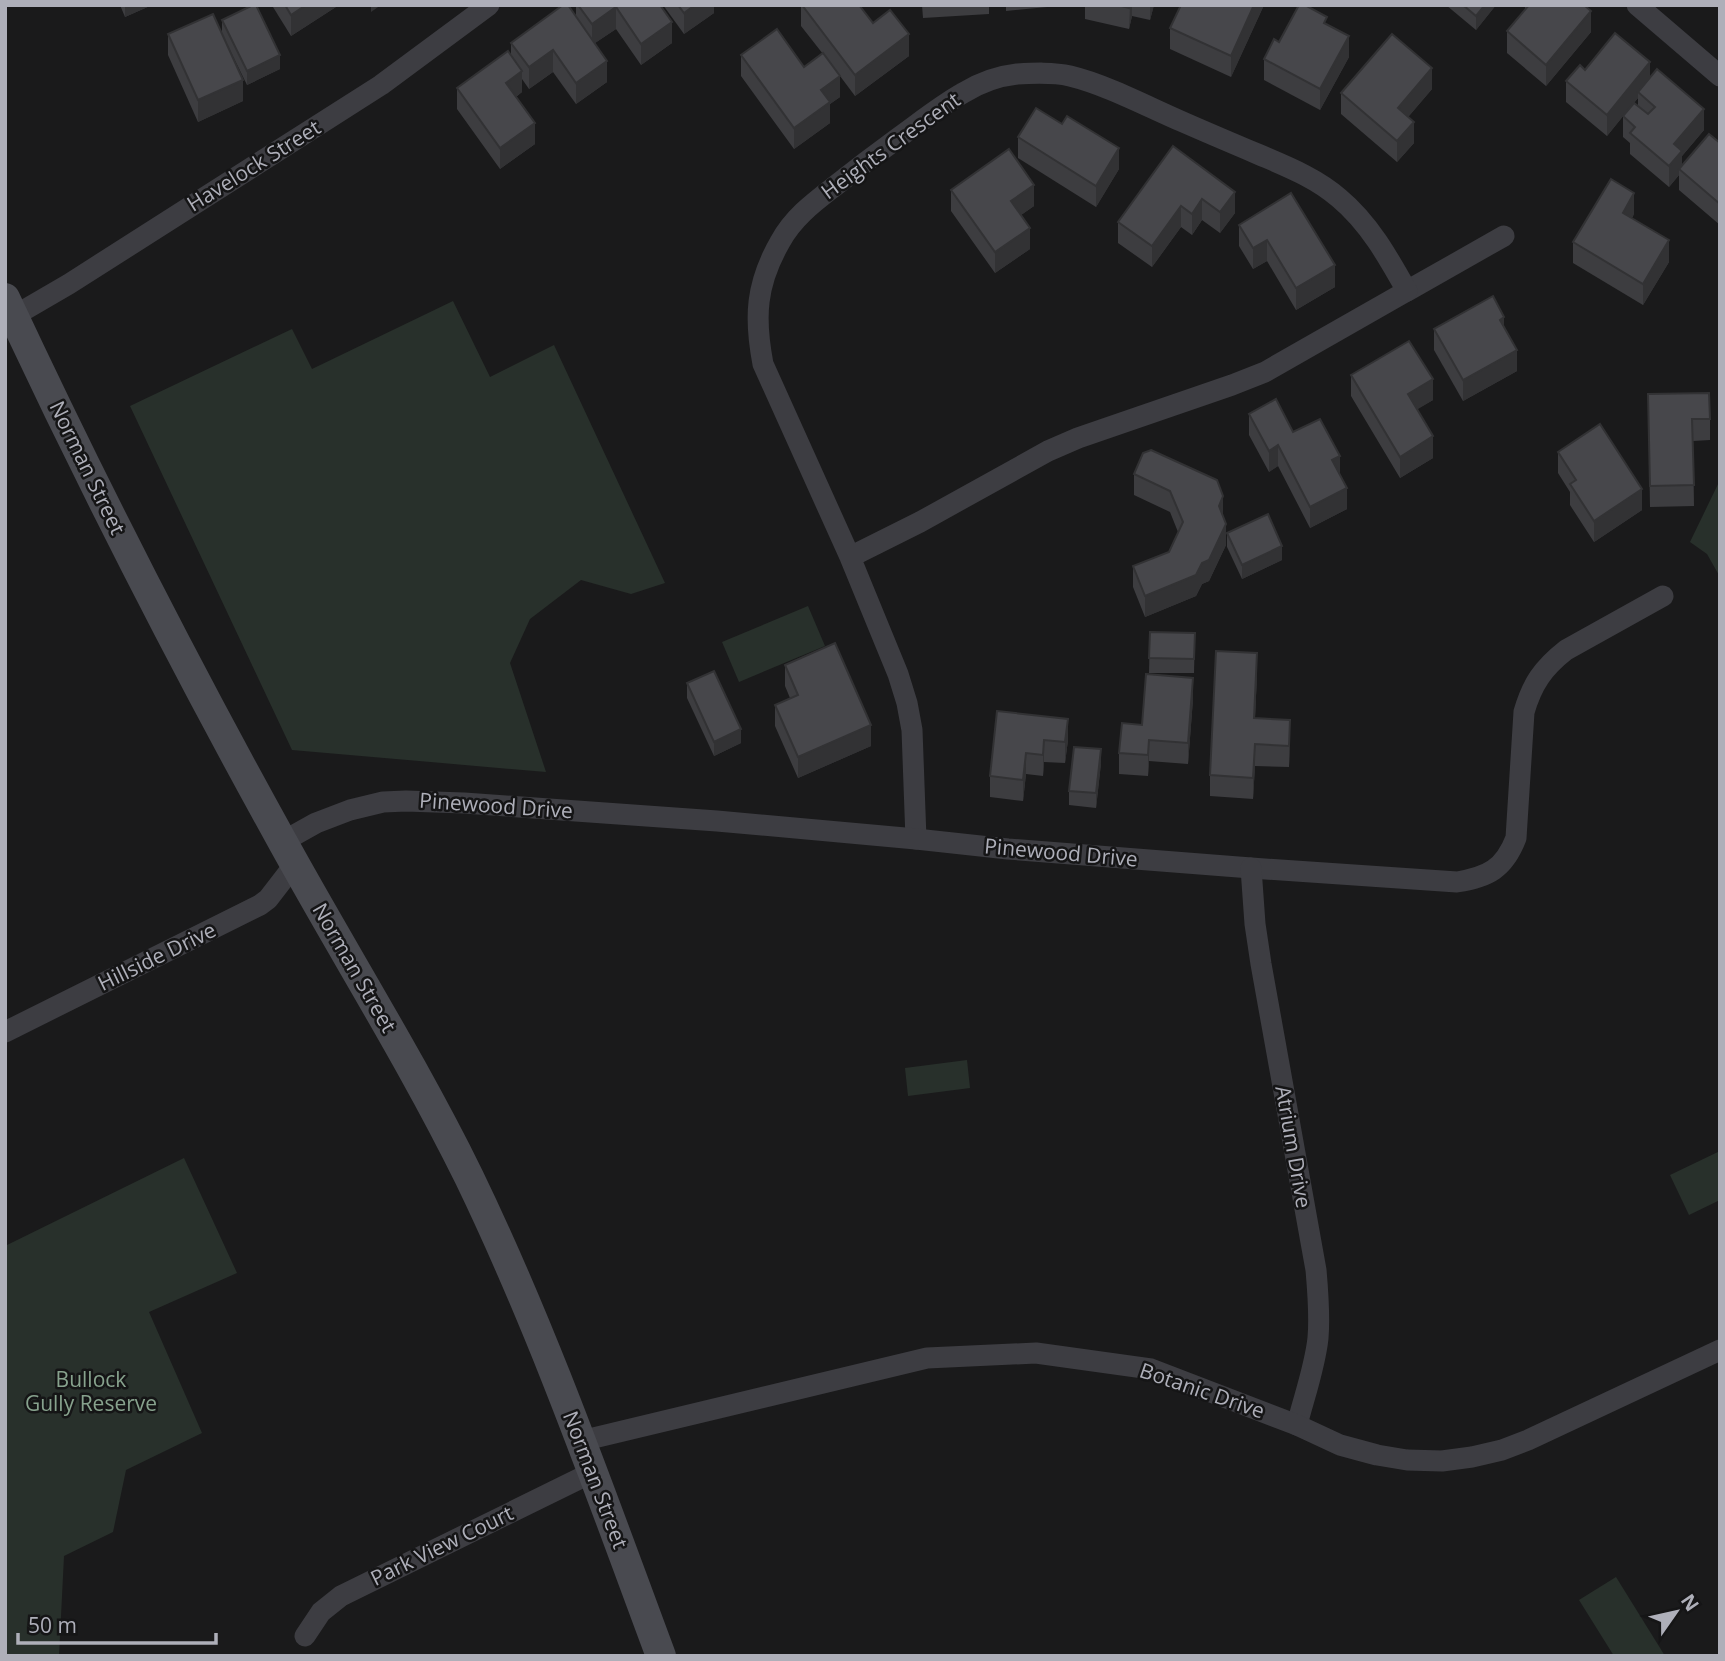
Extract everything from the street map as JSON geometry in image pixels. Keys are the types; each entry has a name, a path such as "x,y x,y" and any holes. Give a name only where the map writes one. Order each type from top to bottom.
{"street":[{"name":"Havelock Street","path":"11,322 381,85 489,5"},
{"path":"1637,5 1720,76"},
{"name":"Heights Crescent","path":"916,839 912,730 898,674 850,557 763,364 758,341 760,293 767,269 790,225 805,209 867,160 964,92 992,79 1015,74 1070,76 1107,89 1316,181 1352,210 1385,252 1408,291"},
{"path":"850,557 1048,451 1265,372 1504,236"},
{"name":"Norman Street","path":"11,322 194,679 288,853 424,1092 467,1175 536,1326 661,1656"},
{"name":"Pinewood Drive","path":"288,853 316,823 374,803 392,801 464,803 704,820 1008,849 1457,882 1484,876 1493,871 1504,862 1516,838 1524,712 1538,677 1566,650 1663,596"},
{"name":"Hillside Drive","path":"5,1032 260,905 268,899 288,853"},
{"name":"Atrium Drive","path":"1251,868 1261,964 1318,1293 1318,1339 1297,1425"},
{"name":"Botanic Drive","path":"581,1441 927,1358 1036,1353 1151,1369 1297,1425 1340,1445 1407,1460 1442,1461 1502,1450 1528,1440 1720,1350"},
{"name":"Park View Court","path":"305,1636 321,1612 341,1596 593,1472"}],"green space":[{"path":"453,301 490,377 554,345 665,583 631,594 581,580 530,619 510,663 546,772 292,750 130,406 292,329 312,369"},
{"path":"1720,480 1720,577 1707,554 1690,542"},
{"path":"808,606 825,646 739,682 722,642"},
{"path":"967,1060 970,1088 908,1096 905,1068"},
{"path":"1720,1151 1720,1200 1689,1215 1670,1175"},
{"name":"Bullock Gully Reserve","path":"184,1158 237,1273 149,1312 202,1433 126,1470 113,1532 64,1556 59,1656 5,1656 5,1246"},
{"path":"1616,1577 1665,1656 1614,1656 1579,1600"}],"building":[{"path":"256,5 280,55 247,71 222,20"},
{"path":"285,5 306,5 291,15"},
{"path":"563,5 568,5 607,61 576,83 553,50 529,67 511,43"},
{"path":"578,5 660,5 672,22 641,44 616,7 592,24"},
{"path":"678,5 695,5 684,13"},
{"path":"802,5 859,5 873,23 890,10 909,34 855,75"},
{"path":"1181,5 1254,5 1231,56 1170,28"},
{"path":"1299,5 1305,5 1327,17 1324,23 1349,36 1320,89 1264,59 1274,39 1279,42"},
{"path":"1463,5 1485,5 1476,16"},
{"path":"1529,5 1584,5 1591,11 1546,65 1507,31"},
{"path":"213,14 243,80 198,100 168,34"},
{"path":"777,29 804,67 823,53 840,76 821,90 830,102 794,128 741,55"},
{"path":"1615,33 1650,62 1607,115 1566,81 1580,65 1585,70"},
{"path":"1392,34 1432,68 1398,108 1414,122 1397,141 1341,93"},
{"path":"508,51 522,71 506,83 535,123 500,148 457,88"},
{"path":"1657,69 1704,109 1674,144 1682,151 1669,166 1630,133 1635,127 1623,116 1634,103 1648,114 1655,107 1638,92"},
{"path":"1036,108 1062,124 1067,116 1119,148 1096,186 1018,137"},
{"path":"1709,134 1720,143 1720,204 1679,169"},
{"path":"1173,146 1235,192 1220,212 1202,199 1192,214 1181,206 1152,246 1118,222"},
{"path":"1009,149 1034,185 1011,201 1030,228 995,252 951,190"},
{"path":"1611,179 1634,193 1623,213 1669,240 1643,284 1573,242"},
{"path":"1291,193 1335,265 1296,288 1267,240 1253,248 1239,225"},
{"path":"1493,296 1504,317 1500,320 1517,350 1463,380 1434,329"},
{"path":"1409,341 1433,379 1408,394 1433,436 1400,457 1351,375"},
{"path":"1709,393 1710,419 1692,419 1694,485 1650,486 1648,394"},
{"path":"1276,399 1293,432 1320,419 1340,456 1332,460 1347,488 1310,507 1278,445 1269,451 1249,414"},
{"path":"1600,424 1642,489 1594,521 1570,484 1576,480 1558,452"},
{"path":"1151,450 1217,480 1223,496 1219,506 1226,524 1209,560 1202,563 1196,575 1145,596 1133,566 1169,552 1183,522 1170,491 1134,474 1143,453"},
{"path":"1268,514 1282,546 1242,565 1227,533"},
{"path":"1150,632 1195,633 1194,659 1149,658"},
{"path":"835,643 871,725 798,757 775,705 798,695 785,665"},
{"path":"1216,651 1257,653 1254,718 1290,720 1289,746 1255,744 1253,778 1210,775"},
{"path":"714,671 741,729 714,742 687,683"},
{"path":"1146,674 1193,678 1188,743 1149,740 1148,755 1119,753 1122,723 1142,725"},
{"path":"997,711 1068,719 1065,742 1044,740 1043,755 1026,753 1023,780 990,776"},
{"path":"1074,747 1101,749 1096,793 1069,791"}]}
